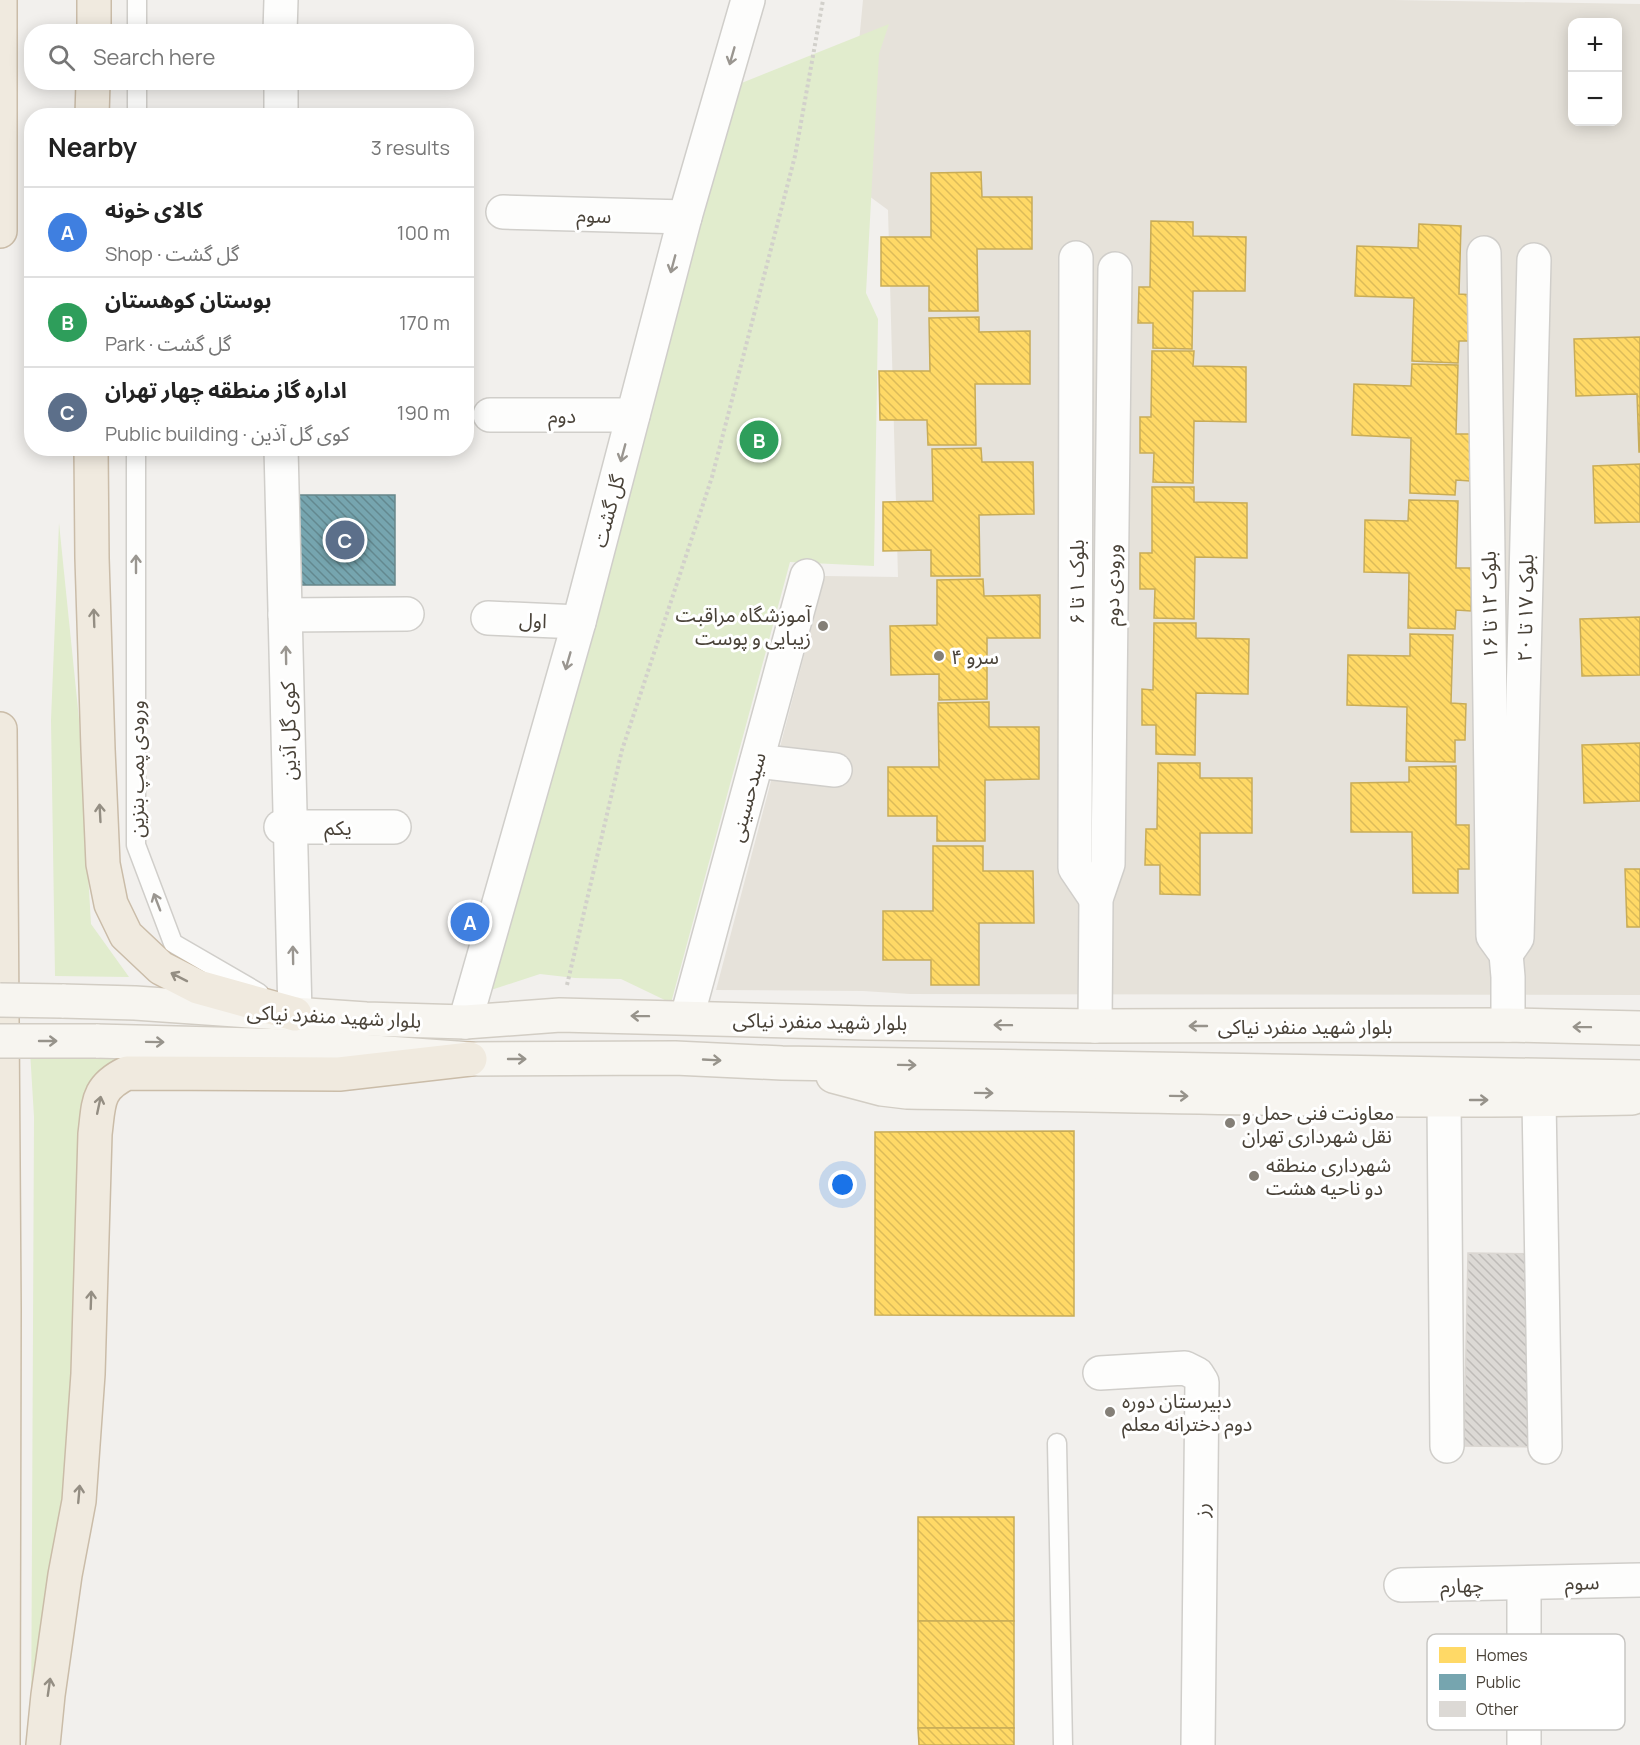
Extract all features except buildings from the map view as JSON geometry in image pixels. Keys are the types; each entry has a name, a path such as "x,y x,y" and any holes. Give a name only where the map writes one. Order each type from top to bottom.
{"highway":[{"path":"0,0 0,231"},
{"path":"93,24 94,0"},
{"path":"92,108 93,90"},
{"path":"91,456 92,558 102,864 111,904 126,935 161,968 198,987 295,1014"},
{"path":"0,729 4,1296 3,1745"},
{"path":"43,1745 62,1597 79,1501 88,1374 94,1144 99,1098 112,1080 127,1073 339,1074 470,1059"}],"main road":[{"name":"بلوار شهید منفرد نیاکی","path":"0,1000 135,1003 366,1019 465,1022 560,1015 1095,1026 1508,1025 1640,1028"},
{"name":"بلوار شهید منفرد نیاکی","path":"0,1041 290,1046 470,1059 675,1058 782,1063 1640,1077"},
{"path":"782,1063 882,1089 908,1092 1444,1100 1640,1098"}],"street":[{"path":"280,24 281,0"},
{"name":"گل گشت","path":"465,1022 579,622 685,218 748,0"},
{"path":"281,90 281,108"},
{"name":"سوم","path":"502,212 685,218"},
{"name":"بلوک ۱۲ تا ۱۶","path":"1484,253 1493,936 1506,954"},
{"name":"بلوک ۱ تا ۶","path":"1076,258 1075,868 1096,899"},
{"name":"بلوک ۱۷ تا ۲۰","path":"1506,954 1517,938 1534,260"},
{"name":"ورودی دوم","path":"1095,1026 1096,899 1108,864 1115,269"},
{"name":"دوم","path":"490,415 633,416"},
{"name":"کوی گل آذین","path":"281,456 286,827 295,1014"},
{"name":"سیدحسینی","path":"687,1017 807,576"},
{"path":"285,615 407,614"},
{"name":"اول","path":"488,618 579,622"},
{"path":"757,761 835,770"},
{"name":"یکم","path":"286,827 394,827"},
{"path":"1506,954 1508,1025"},
{"path":"1444,1100 1447,1446"},
{"path":"1539,1100 1545,1447"},
{"name":"رز","path":"1100,1373 1185,1368 1197,1374 1202,1382 1198,1745"},
{"name":"سوم","path":"1524,1584 1640,1580"},
{"path":"1524,1584 1524,1634"},
{"name":"چهارم","path":"1401,1585 1524,1584"}],"lane":[{"path":"137,0 137,24"},
{"path":"136,108 137,90"},
{"name":"ورودی پمپ بنزین","path":"136,456 136,845 173,943 295,1014"},
{"path":"1057,1443 1063,1745"}],"path":[{"path":"560,1015 622,750 712,477 795,156 823,0"}],"shaded area":[{"path":"863,0 1394,0 1640,4 1640,995 910,994 863,991 716,990 825,576 898,577 888,210 846,179"}],"green space":[{"path":"889,24 879,54 866,293 878,319 874,566 790,562 671,1003 621,979 575,978 540,974 491,990 739,84"},
{"path":"59,523 79,719 91,924 129,977 55,976 51,720"},
{"path":"30,1051 148,1054 114,1068 70,1469 31,1745 34,1117"}],"place":[{"name":"بوستان کوهستان","path":"759,440"},
{"name":"اداره گاز منطقه چهار تهران","path":"345,540"},
{"name":"آموزشگاه مراقبت زیبایی و پوست","path":"823,626"},
{"name":"سرو ۴","path":"939,656"},
{"name":"کالای خونه","path":"470,922"},
{"name":"معاونت فنی حمل و نقل شهرداری تهران","path":"1230,1123"},
{"name":"شهرداری منطقه دو ناحیه هشت","path":"1254,1176"},
{"name":"دبیرستان دوره دوم دخترانه معلم","path":"1110,1412"}]}
